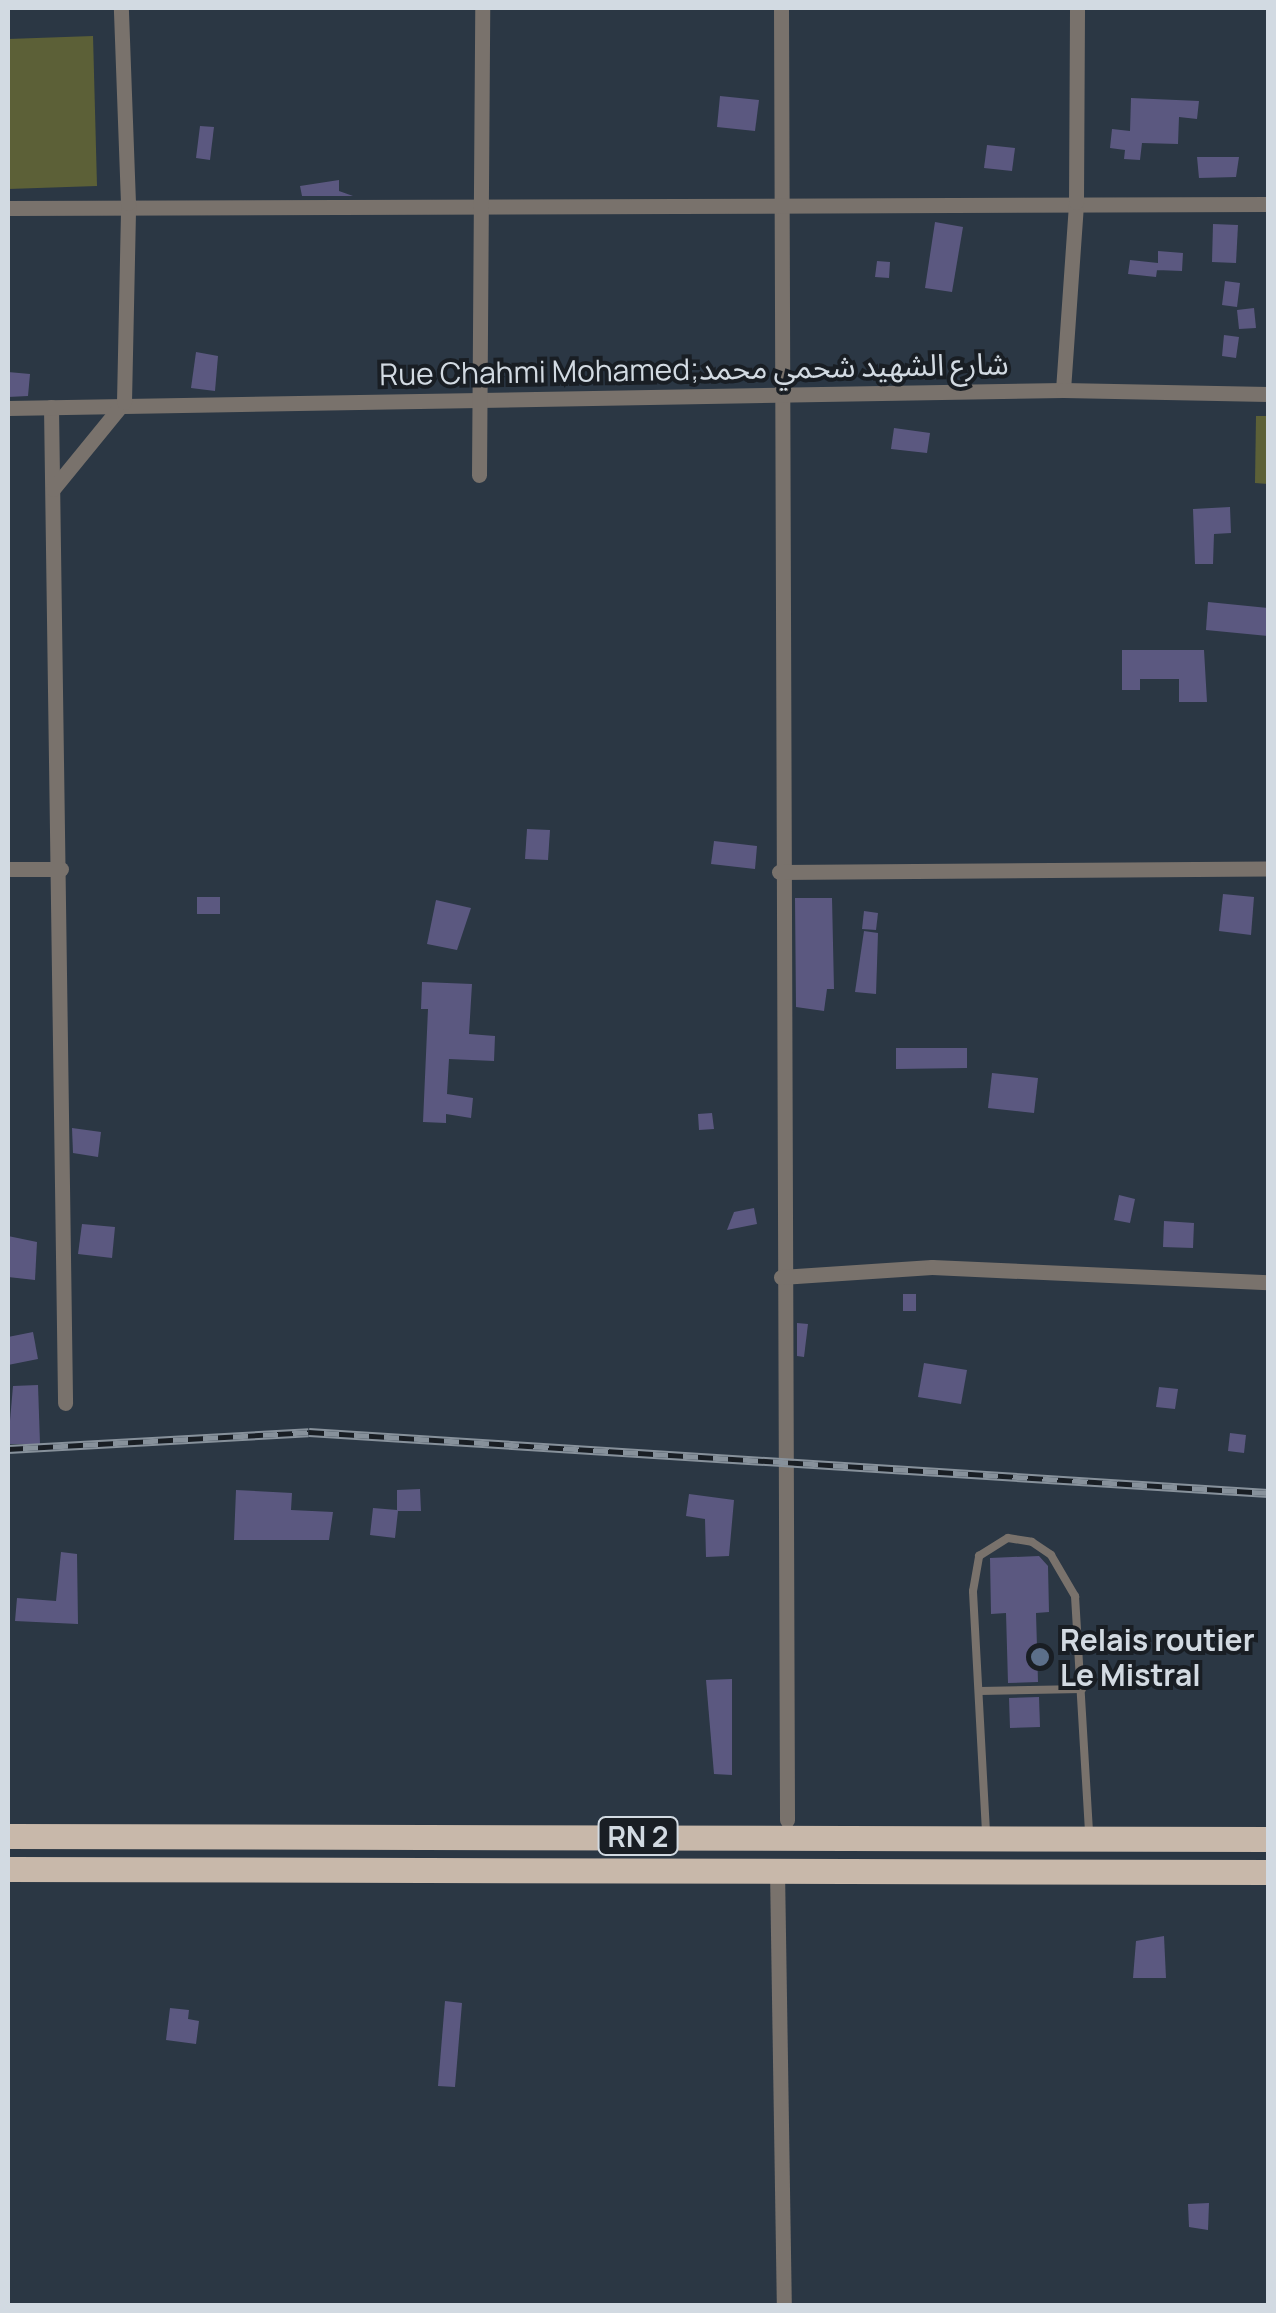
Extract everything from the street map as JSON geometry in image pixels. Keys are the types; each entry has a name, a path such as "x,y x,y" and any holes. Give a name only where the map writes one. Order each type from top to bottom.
{"highway":[{"name":"RN 2","path":"8,1836 1268,1838"},
{"name":"RN 2","path":"8,1869 1268,1872"}],"street":[{"path":"53,490 121,406 128,203 121,8"},
{"path":"479,476 484,400 482,8"},
{"path":"782,8 778,208 779,872 787,1820"},
{"path":"1063,390 1076,202 1077,8"},
{"path":"8,208 128,203 778,208 1076,202 1268,204"},
{"name":"Rue Chahmi Mohamed;شارع الشهيد شحمي محمد","path":"8,408 780,398 1063,390 1268,394"},
{"path":"51,407 61,869 65,1403"},
{"path":"8,869 61,869"},
{"path":"779,872 1268,869"},
{"path":"782,1277 932,1267 1268,1282"},
{"path":"776,1870 784,2306"}],"lane":[{"path":"986,1836 973,1591 979,1556 1008,1538 1032,1542 1065,1570 1080,1627 1089,1838"},
{"path":"980,1692 1082,1689"}],"green space":[{"path":"93,36 97,186 8,189 8,39"},
{"path":"1256,416 1268,416 1268,484 1255,483"}],"building":[{"path":"720,96 759,100 755,131 717,127"},
{"path":"1131,98 1199,101 1197,119 1179,117 1178,144 1142,143 1140,160 1124,159 1125,150 1110,148 1112,129 1130,131"},
{"path":"200,126 214,127 210,160 196,158"},
{"path":"987,145 1015,148 1012,171 984,168"},
{"path":"1197,157 1239,157 1236,177 1199,178"},
{"path":"339,180 339,191 353,196 302,196 300,186"},
{"path":"935,222 963,227 952,292 925,288"},
{"path":"1213,224 1238,225 1236,263 1212,262"},
{"path":"1158,251 1183,253 1182,271 1157,270"},
{"path":"1130,260 1158,263 1156,277 1128,274"},
{"path":"877,261 890,262 889,278 875,277"},
{"path":"1225,281 1240,283 1237,307 1222,305"},
{"path":"1254,308 1256,328 1239,329 1237,310"},
{"path":"1224,335 1239,337 1236,358 1222,356"},
{"path":"196,352 218,356 215,391 191,388"},
{"path":"8,372 30,374 28,396 8,397"},
{"path":"894,428 930,433 927,453 891,449"},
{"path":"1230,507 1231,533 1214,534 1213,564 1195,564 1193,509"},
{"path":"1208,602 1268,608 1268,636 1206,630"},
{"path":"1122,650 1204,650 1207,702 1179,702 1179,679 1140,679 1140,690 1122,690"},
{"path":"527,829 550,830 548,860 525,859"},
{"path":"714,841 757,846 755,869 711,864"},
{"path":"1223,894 1254,897 1251,935 1219,931"},
{"path":"197,897 220,897 220,914 197,914"},
{"path":"795,898 832,898 834,989 827,989 824,1011 796,1007"},
{"path":"436,900 471,908 457,950 427,944"},
{"path":"864,911 878,913 876,930 862,929"},
{"path":"864,931 878,933 876,994 855,992"},
{"path":"422,982 472,984 469,1034 495,1036 494,1061 449,1059 447,1094 473,1098 471,1118 446,1114 446,1123 423,1122 428,1009 421,1009"},
{"path":"896,1048 967,1048 967,1068 896,1069"},
{"path":"992,1073 1038,1078 1034,1113 988,1108"},
{"path":"712,1113 714,1129 699,1130 698,1114"},
{"path":"72,1128 101,1132 98,1157 73,1153"},
{"path":"1119,1195 1135,1199 1130,1223 1114,1220"},
{"path":"754,1208 757,1224 727,1230 734,1212"},
{"path":"1164,1221 1194,1223 1193,1248 1163,1247"},
{"path":"82,1224 115,1227 112,1258 78,1254"},
{"path":"8,1236 37,1242 35,1280 8,1277"},
{"path":"903,1294 916,1294 916,1311 903,1311"},
{"path":"797,1323 808,1324 804,1357 797,1356"},
{"path":"33,1332 38,1359 8,1365 8,1337"},
{"path":"924,1363 967,1370 961,1404 918,1397"},
{"path":"38,1385 40,1444 8,1444 13,1386"},
{"path":"1159,1387 1178,1389 1175,1409 1156,1407"},
{"path":"1230,1433 1246,1435 1244,1453 1228,1451"},
{"path":"420,1489 421,1511 398,1511 395,1538 370,1535 373,1508 397,1510 397,1490"},
{"path":"236,1490 292,1493 291,1510 333,1512 329,1540 234,1540"},
{"path":"689,1494 734,1500 729,1556 706,1557 705,1519 686,1516"},
{"path":"61,1552 77,1554 78,1624 15,1621 17,1598 56,1601"},
{"path":"1039,1556 1048,1566 1049,1612 1036,1613 1038,1682 1008,1683 1006,1613 991,1614 990,1558"},
{"path":"732,1679 732,1775 714,1774 706,1680"},
{"path":"1039,1697 1040,1727 1010,1728 1009,1698"},
{"path":"1164,1936 1166,1978 1133,1978 1136,1941"},
{"path":"445,2001 462,2003 455,2087 438,2086"},
{"path":"170,2008 189,2010 188,2019 199,2021 196,2044 166,2040"},
{"path":"1209,2203 1208,2230 1189,2227 1188,2204"}],"railway":[{"path":"8,1449 309,1432 1268,1493"}],"place":[{"name":"Relais routier Le Mistral","path":"1040,1657"}]}
